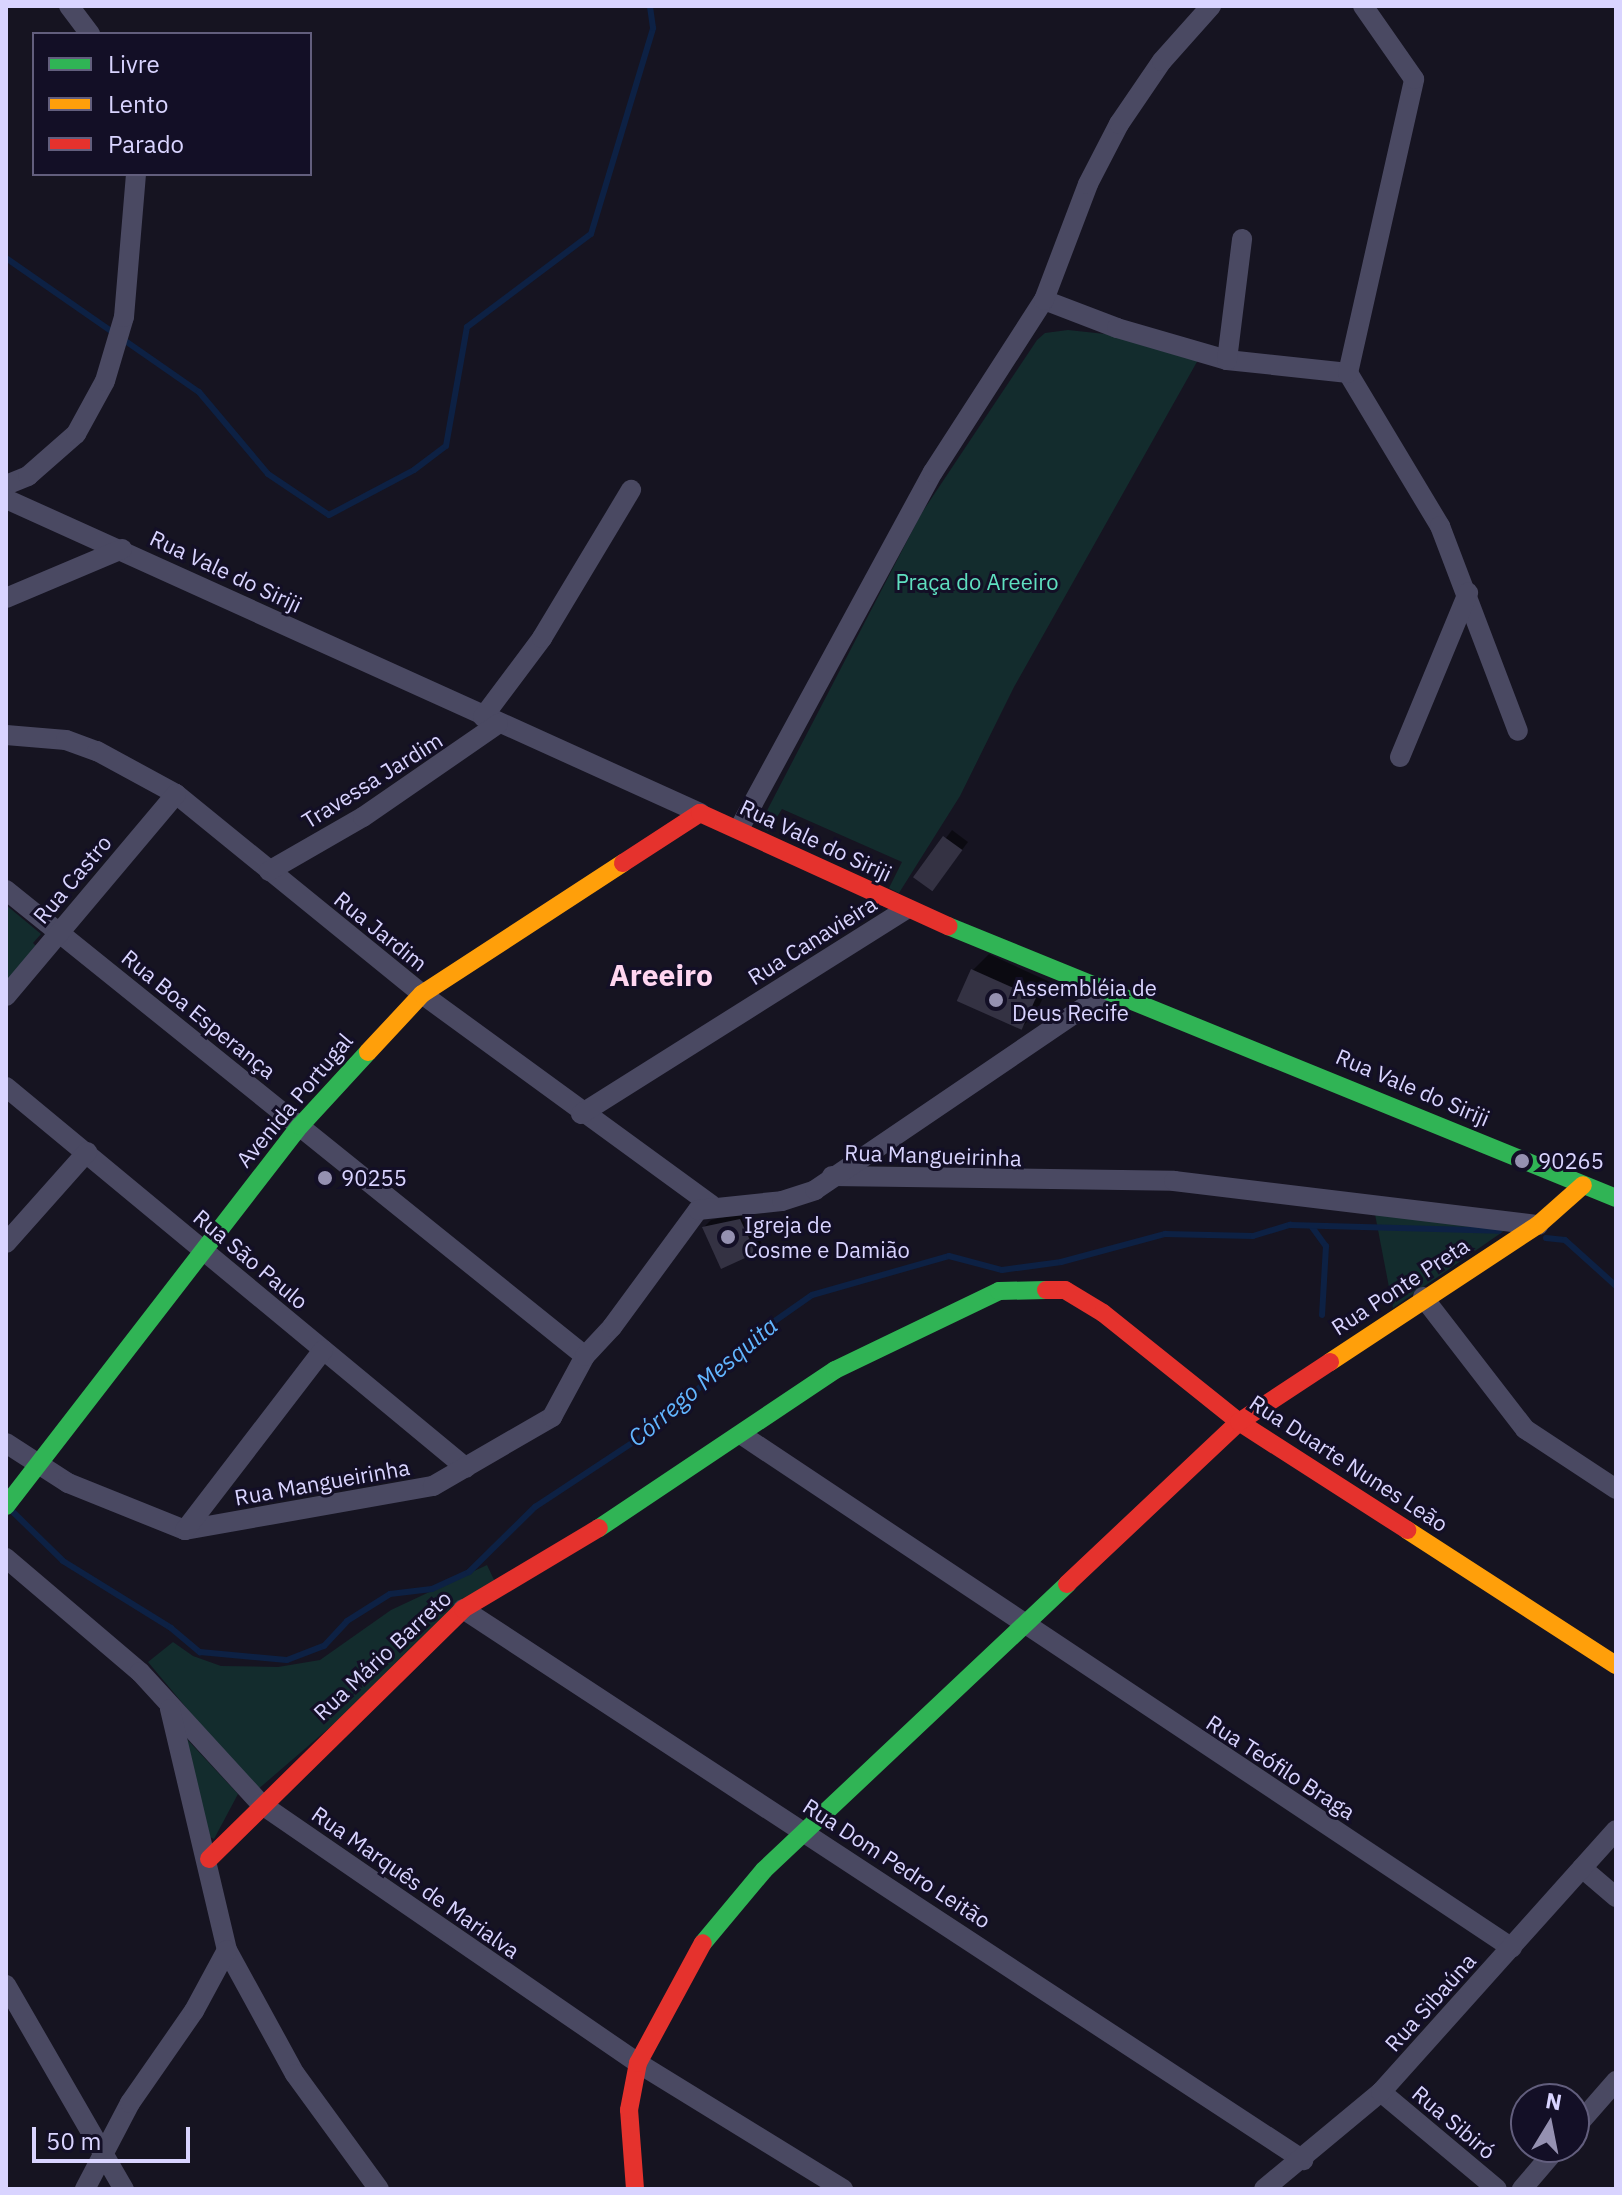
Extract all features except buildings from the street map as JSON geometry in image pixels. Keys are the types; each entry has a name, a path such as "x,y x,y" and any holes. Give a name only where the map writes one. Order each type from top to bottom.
{"street":[{"path":"69,6 88,32"},
{"path":"739,829 888,551 1044,300 1088,184 1119,124 1162,61 1211,6"},
{"path":"1363,6 1414,79 1348,373 1440,526 1518,731"},
{"path":"6,485 28,476 76,434 105,381 124,317 136,176"},
{"path":"1227,360 1242,239"},
{"path":"1044,300 1117,328 1227,360 1348,373"},
{"name":"Travessa Jardim","path":"269,871 363,817 491,720 631,490"},
{"name":"Rua Vale do Siriji","path":"6,499 122,549 491,720 739,829 906,909 1106,992 1256,1047 1616,1198"},
{"path":"6,598 122,549"},
{"path":"1400,757 1468,593"},
{"name":"Rua Jardim","path":"6,735 66,740 97,751 176,794 422,994 581,1114 711,1205"},
{"name":"Rua Castro","path":"6,996 176,794"},
{"name":"Avenida Portugal","path":"6,1506 300,1126 422,994 700,813"},
{"name":"Rua Boa Esperança","path":"6,890 585,1356"},
{"name":"Rua Canavieira","path":"581,1114 906,909"},
{"path":"832,1176 1106,992"},
{"name":"Rua São Paulo","path":"6,1087 466,1468"},
{"path":"6,1243 87,1152"},
{"name":"Rua Mangueirinha","path":"6,1443 38,1466 140,1516 185,1530 397,1496 433,1486 552,1417 585,1356 612,1327 688,1219 711,1205 800,1196 832,1176 1174,1181 1538,1225"},
{"name":"Rua Ponte Preta","path":"1239,1422 1423,1297 1538,1225 1583,1185"},
{"name":"Rua Duarte Nunes Leão","path":"1065,1290 1103,1313 1239,1422 1616,1665"},
{"name":"Rua Mário Barreto","path":"209,1859 261,1804 463,1609 742,1435 835,1370 999,1291 1065,1290"},
{"path":"1423,1297 1525,1429 1616,1489"},
{"path":"185,1530 323,1350"},
{"path":"635,2189 629,2110 638,2063 712,1926 764,1870 808,1832 1239,1422"},
{"name":"Rua Teófilo Braga","path":"742,1435 1512,1948"},
{"name":"Rua Marquês de Marialva","path":"6,1558 140,1672 261,1804 638,2063 843,2189"},
{"name":"Rua Dom Pedro Leitão","path":"463,1609 808,1832 1303,2160"},
{"path":"169,1704 209,1859 227,1950 295,2074 379,2189"},
{"name":"Rua Sibaúna","path":"1268,2188 1381,2092 1616,1830"},
{"path":"1582,1868 1616,1897"},
{"path":"85,2189 104,2151 227,1950"},
{"path":"6,1985 124,2189"},
{"path":"1590,2111 1616,2081"},
{"name":"Rua Sibiró","path":"1381,2092 1497,2189"},
{"path":"1522,2189 1544,2163"}],"green space":[{"name":"Praça do Areeiro","path":"1068,330 1133,337 1198,360 1014,687 960,796 899,893 889,888 902,862 782,809 768,831 759,826 921,514 1037,340 1045,333"},
{"path":"6,905 41,934 33,943 40,950 6,989"},
{"path":"1374,1209 1511,1226 1393,1308"},
{"path":"487,1565 496,1584 256,1791 148,1662 173,1642 193,1656 221,1666 278,1667 320,1660 391,1610"},
{"path":"185,1737 238,1794 214,1839 210,1837"}],"waterway":[{"path":"6,258 199,392 268,474 329,515 414,470 446,446 467,327 591,234 653,28 650,6"},
{"name":"Córrego Mesquita","path":"13,1512 63,1561 171,1628 200,1652 287,1660 324,1646 347,1621 390,1594 432,1589 469,1572 535,1507 658,1426 762,1330 812,1295 949,1256 1002,1270 1061,1262 1165,1234 1253,1236 1290,1225 1499,1231"},
{"path":"1312,1227 1326,1246 1322,1315"},
{"path":"1546,1238 1565,1240 1616,1286"}],"traffic: fast":[{"path":"948,926 1616,1198"},
{"path":"6,1506 300,1126 368,1052"},
{"path":"599,1528 835,1370 999,1291 1046,1290"},
{"path":"703,1943 764,1870 1067,1584"}],"traffic: slow":[{"path":"368,1052 422,994 623,863"},
{"path":"1330,1362 1538,1225 1583,1185"},
{"path":"1407,1530 1616,1665"}],"traffic: jam":[{"path":"623,863 700,813 948,926"},
{"path":"1046,1290 1065,1290 1103,1313 1239,1422 1407,1530"},
{"path":"1067,1584 1239,1422 1330,1362"},
{"path":"209,1859 463,1609 599,1528"},
{"path":"635,2189 629,2110 638,2063 703,1943"}],"place":[{"name":"Assembléia de Deus Recife","path":"996,1000"},
{"name":"90265","path":"1522,1161"},
{"name":"90255","path":"325,1178"},
{"name":"Igreja de Cosme e Damião","path":"728,1237"}],"district":[{"name":"Areeiro","path":"661,975"}]}
